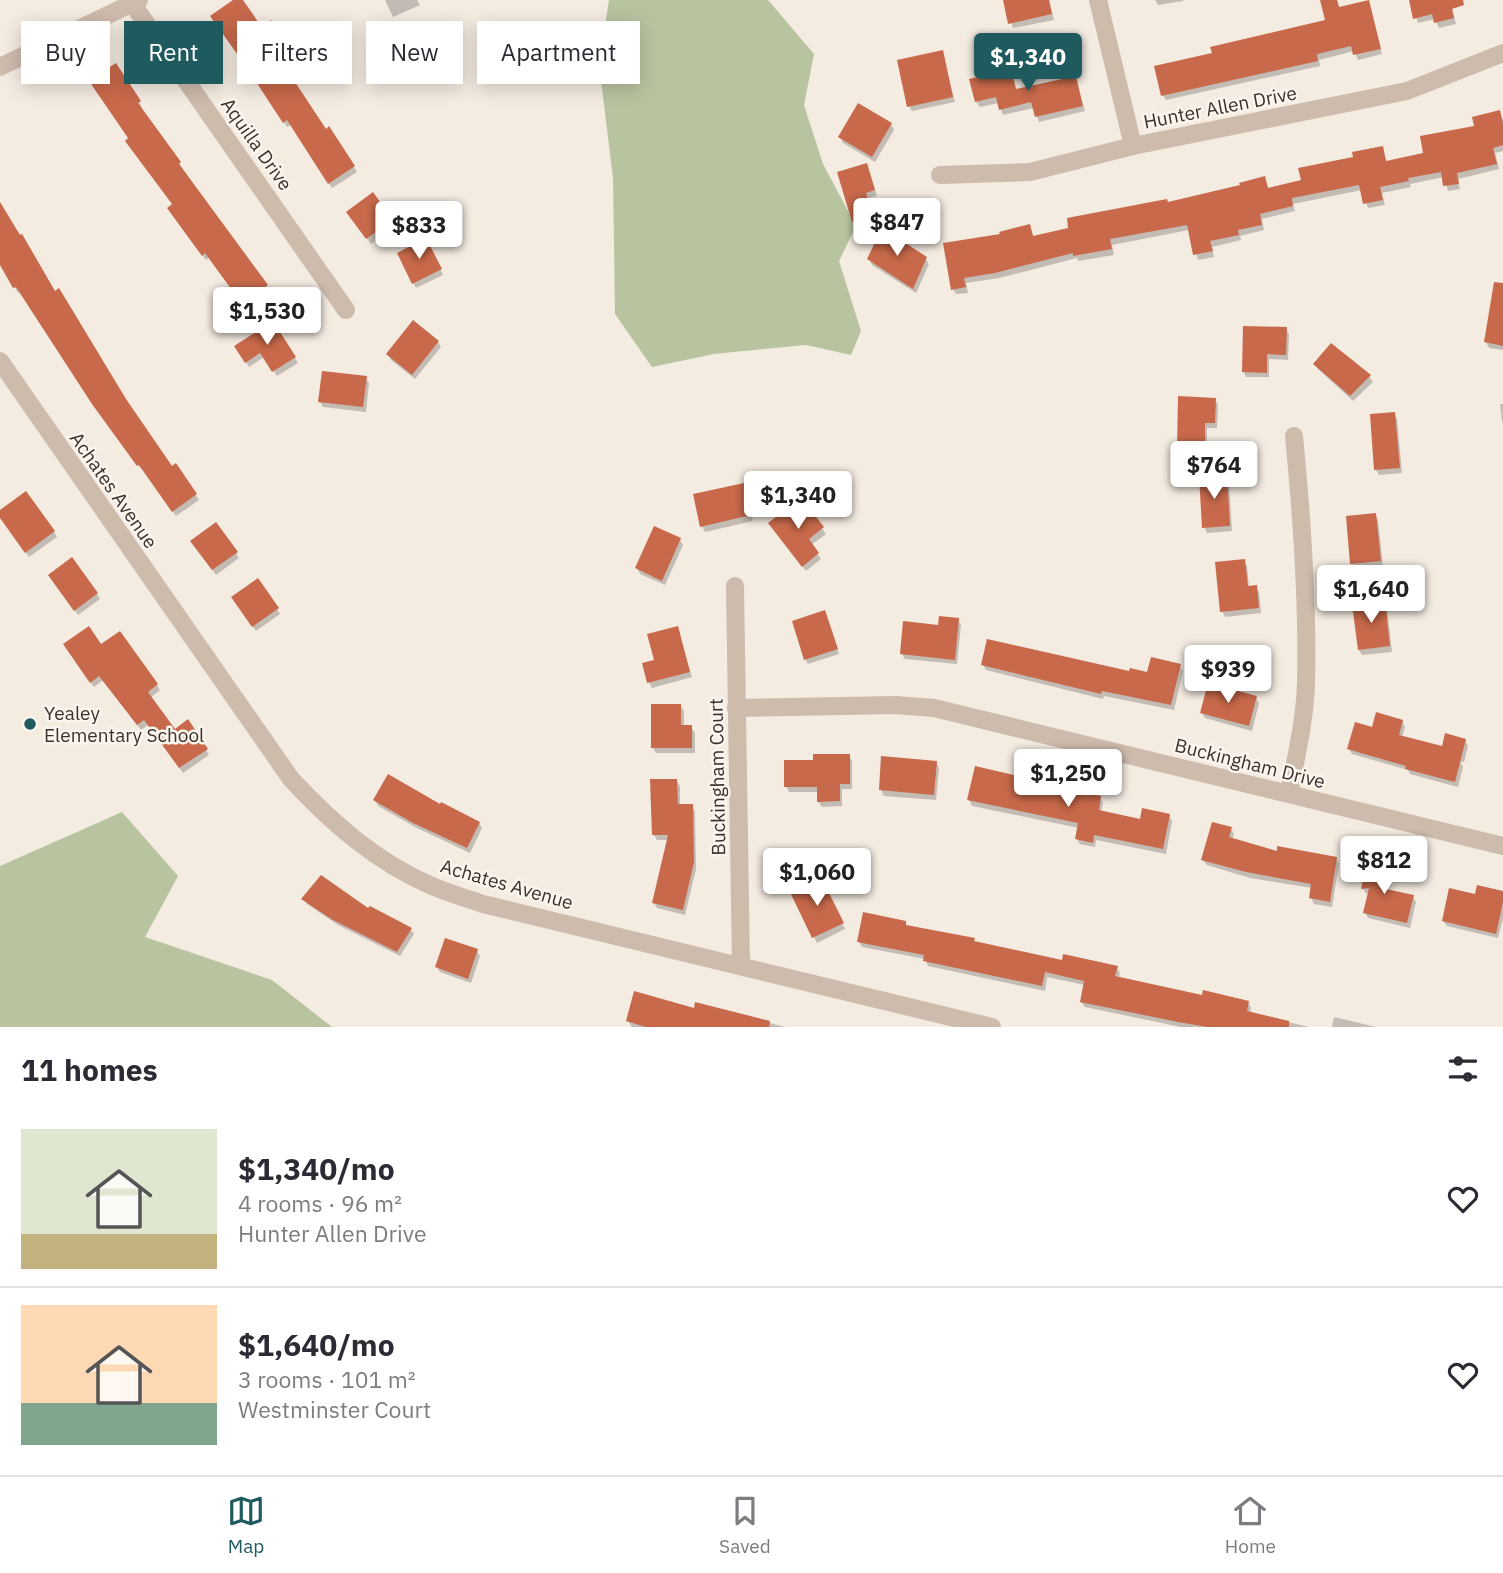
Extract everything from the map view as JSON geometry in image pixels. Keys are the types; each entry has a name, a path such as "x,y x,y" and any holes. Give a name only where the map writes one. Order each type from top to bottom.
{"street":[{"path":"1098,0 1133,146"},
{"path":"0,66 136,2"},
{"name":"Aquilla Drive","path":"136,2 346,310"},
{"name":"Hunter Allen Drive","path":"940,176 1030,172 1133,146 1407,91 1503,54"},
{"name":"Achates Avenue","path":"0,361 291,779 323,814 394,867 432,886 483,904 992,1027"},
{"path":"1289,794 1306,684 1303,530 1294,436"},
{"name":"Buckingham Court","path":"735,586 741,966"},
{"name":"Buckingham Drive","path":"736,708 895,705 934,708 1503,846"}],"green space":[{"path":"609,0 768,0 814,54 804,105 823,164 856,226 839,261 861,331 851,355 806,345 714,354 652,367 615,314 613,178 601,84 640,84 640,21 606,21"},
{"path":"122,812 178,876 145,937 272,980 332,1027 0,1027 0,866"}],"building":[{"path":"233,0 243,0 258,21 237,21 237,54 223,34 223,21 214,21 210,16"},
{"path":"1003,0 1049,0 1052,14 1008,24"},
{"path":"1320,0 1337,0 1339,7 1369,0 1381,49 1353,55 1351,46 1317,54 1318,61 1161,96 1154,66 1212,53 1210,47 1325,20"},
{"path":"1409,0 1463,0 1464,5 1452,9 1454,18 1434,23 1432,14 1413,19"},
{"path":"943,50 953,97 907,107 897,60"},
{"path":"116,63 124,75 124,84 130,84 141,101 138,103 181,162 179,164 268,285 242,304 205,253 202,256 167,208 172,204 125,141 128,138 91,84 110,84 110,67"},
{"path":"1011,69 1016,89 1076,76 1083,106 1035,117 1031,102 999,110 996,97 975,102 969,79"},
{"path":"257,84 296,84 326,129 329,126 355,166 328,184 287,120 283,123"},
{"path":"858,103 892,123 872,157 838,137"},
{"path":"1500,110 1503,145 1493,148 1497,164 1457,173 1459,184 1443,186 1441,172 1380,187 1383,200 1363,204 1359,185 1292,198 1293,206 1260,214 1262,225 1238,230 1239,235 1210,241 1213,251 1193,255 1187,225 1110,239 1112,249 1073,256 1073,253 964,278 966,287 951,290 943,243 1000,234 999,232 1030,224 1033,236 1068,228 1067,218 1167,199 1168,202 1240,185 1239,183 1265,176 1268,188 1301,180 1298,168 1353,157 1352,152 1383,146 1386,161 1423,153 1420,136 1474,126 1472,117"},
{"path":"867,163 875,190 866,193 873,216 852,222 837,172"},
{"path":"373,192 393,220 366,239 346,212"},
{"path":"0,202 55,291 59,288 126,399 172,466 176,463 197,494 172,512 92,404 0,265"},
{"path":"882,228 927,257 913,289 867,259"},
{"path":"426,238 442,269 412,284 397,253"},
{"path":"1494,282 1503,283 1503,346 1484,342"},
{"path":"413,320 439,341 412,375 386,354"},
{"path":"273,321 296,357 272,372 260,353 245,363 234,346"},
{"path":"1243,326 1287,327 1286,355 1267,354 1267,373 1242,372"},
{"path":"1331,343 1371,375 1350,396 1313,364"},
{"path":"322,371 367,376 363,407 318,402"},
{"path":"1178,396 1216,398 1215,423 1205,423 1205,452 1177,451"},
{"path":"1395,412 1400,468 1374,470 1370,414"},
{"path":"1227,474 1230,526 1202,528 1199,475"},
{"path":"744,483 751,515 700,527 693,494"},
{"path":"26,491 55,531 25,553 0,518 0,510"},
{"path":"801,498 824,527 809,539 819,553 802,567 768,523"},
{"path":"1376,513 1381,561 1350,564 1346,516"},
{"path":"216,522 238,552 212,570 190,541"},
{"path":"654,526 681,538 662,581 635,568"},
{"path":"72,557 98,593 74,611 48,575"},
{"path":"1245,559 1248,586 1257,585 1259,608 1220,612 1215,562"},
{"path":"258,578 279,608 252,627 231,597"},
{"path":"1385,600 1390,646 1358,650 1352,604"},
{"path":"825,610 838,649 804,660 792,621"},
{"path":"939,616 959,618 955,660 900,654 903,621 938,625"},
{"path":"89,626 101,644 120,631 158,684 148,692 175,729 188,719 208,749 179,768 144,720 137,725 99,676 90,683 63,644"},
{"path":"678,626 690,672 647,683 642,663 654,660 647,634"},
{"path":"987,639 1129,671 1130,668 1147,672 1151,657 1181,664 1171,705 1102,691 1101,694 981,665"},
{"path":"1208,683 1257,696 1249,726 1200,713"},
{"path":"651,704 681,704 681,725 692,725 692,748 651,748"},
{"path":"1376,712 1403,720 1399,735 1442,746 1445,733 1466,739 1455,782 1405,769 1406,766 1347,749 1355,722 1372,727"},
{"path":"813,754 850,754 850,784 840,784 840,801 817,802 817,787 784,787 784,760 813,760"},
{"path":"881,756 937,761 934,795 879,790"},
{"path":"975,766 1022,777 1021,781 1101,796 1099,810 1140,819 1142,808 1170,814 1163,849 1094,835 1093,843 1075,839 1078,823 967,800"},
{"path":"388,774 440,804 441,802 480,822 467,848 413,823 373,800"},
{"path":"650,779 677,779 678,804 693,804 694,862 683,910 652,903 668,835 652,835"},
{"path":"1212,822 1232,827 1229,837 1277,851 1277,846 1337,857 1330,902 1309,898 1311,884 1246,872 1201,860"},
{"path":"1367,861 1389,866 1384,888 1381,888 1414,895 1407,923 1363,913 1369,888 1361,889"},
{"path":"321,875 368,908 370,906 412,928 397,952 333,920 301,899"},
{"path":"821,877 844,923 812,938 790,892"},
{"path":"1477,885 1503,891 1496,934 1442,921 1449,888 1475,894"},
{"path":"863,912 906,921 906,925 975,938 974,941 1062,960 1063,954 1118,966 1115,976 1202,995 1203,990 1249,1001 1247,1011 1289,1021 1289,1027 1207,1027 1178,1022 1080,1002 1084,981 1045,972 1042,986 923,961 924,955 857,942"},
{"path":"445,938 478,949 468,979 435,967"},
{"path":"634,991 694,1008 695,1002 770,1021 769,1027 646,1027 626,1021"}],"place":[{"name":"Yealey Elementary School","path":"30,724"}]}
